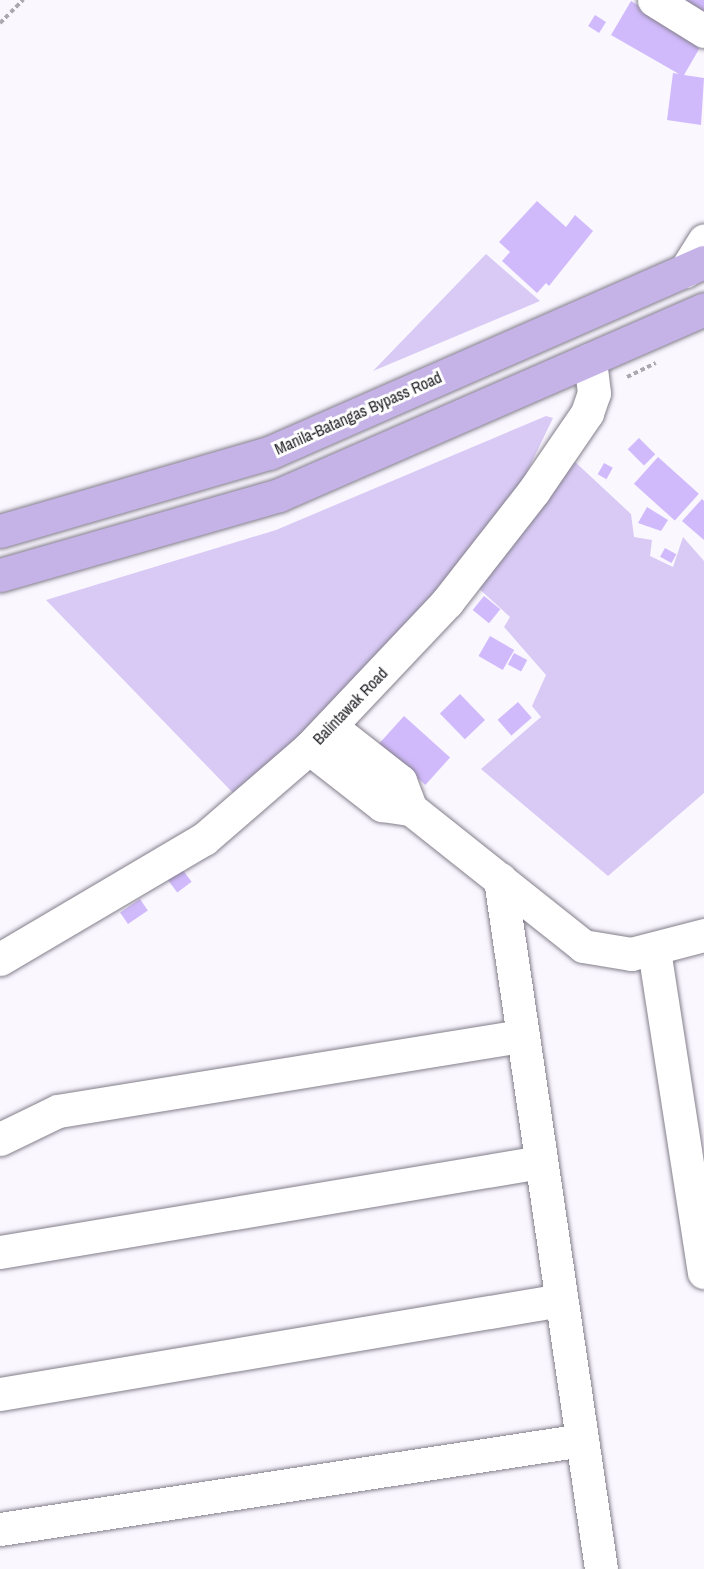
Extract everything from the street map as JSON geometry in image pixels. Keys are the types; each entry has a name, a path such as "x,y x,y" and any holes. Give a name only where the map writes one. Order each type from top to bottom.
{"main road":[{"name":"Manila-Batangas Bypass Road","path":"0,531 269,453 694,266"},
{"path":"0,575 279,495 704,309"},
{"path":"430,381 445,422"}],"street":[{"path":"654,0 704,31"},
{"path":"694,266 704,240"},
{"name":"Balintawak Road","path":"0,958 204,839 320,738 447,602 534,492 586,413 594,393 590,359"},
{"path":"320,738 400,781 411,809 583,946 613,953 654,950 704,935"},
{"path":"500,879 601,1569"},
{"path":"654,950 704,1272"},
{"path":"0,1139 58,1111 523,1036"},
{"path":"0,1252 542,1162"},
{"path":"0,1394 561,1300"},
{"path":"0,1529 582,1440"}],"path":[{"path":"0,23 23,0"}],"shaded area":[{"path":"486,254 540,301 373,371"},
{"path":"546,416 553,418 512,503 330,711 236,796 46,600 276,530"},
{"path":"574,461 631,514 634,537 652,540 650,556 673,567 683,537 704,561 704,793 608,876 481,769 541,717 532,706 546,675 504,627 510,617 475,585"}],"building":[{"path":"683,0 704,0 704,13"},
{"path":"631,1 702,44 684,75 704,78 701,125 667,120 673,73 679,74 611,35"},
{"path":"595,15 606,22 599,33 588,26"},
{"path":"537,201 566,227 575,215 593,231 549,286 546,283 537,293 502,261 510,252 499,242"},
{"path":"639,438 655,454 644,466 628,449"},
{"path":"658,457 699,494 675,521 634,484"},
{"path":"604,463 613,468 606,479 598,474"},
{"path":"702,499 704,501 704,540 682,521"},
{"path":"647,507 668,520 661,531 638,523"},
{"path":"665,548 676,554 672,563 660,557"},
{"path":"484,596 500,609 489,623 473,610"},
{"path":"490,636 514,650 503,670 478,656"},
{"path":"514,653 527,660 521,672 508,664"},
{"path":"460,694 485,720 465,739 440,713"},
{"path":"518,702 532,718 511,736 498,720"},
{"path":"404,716 450,757 425,785 379,743"},
{"path":"179,865 192,882 177,893 165,876"},
{"path":"140,899 148,911 128,924 120,912"}]}
